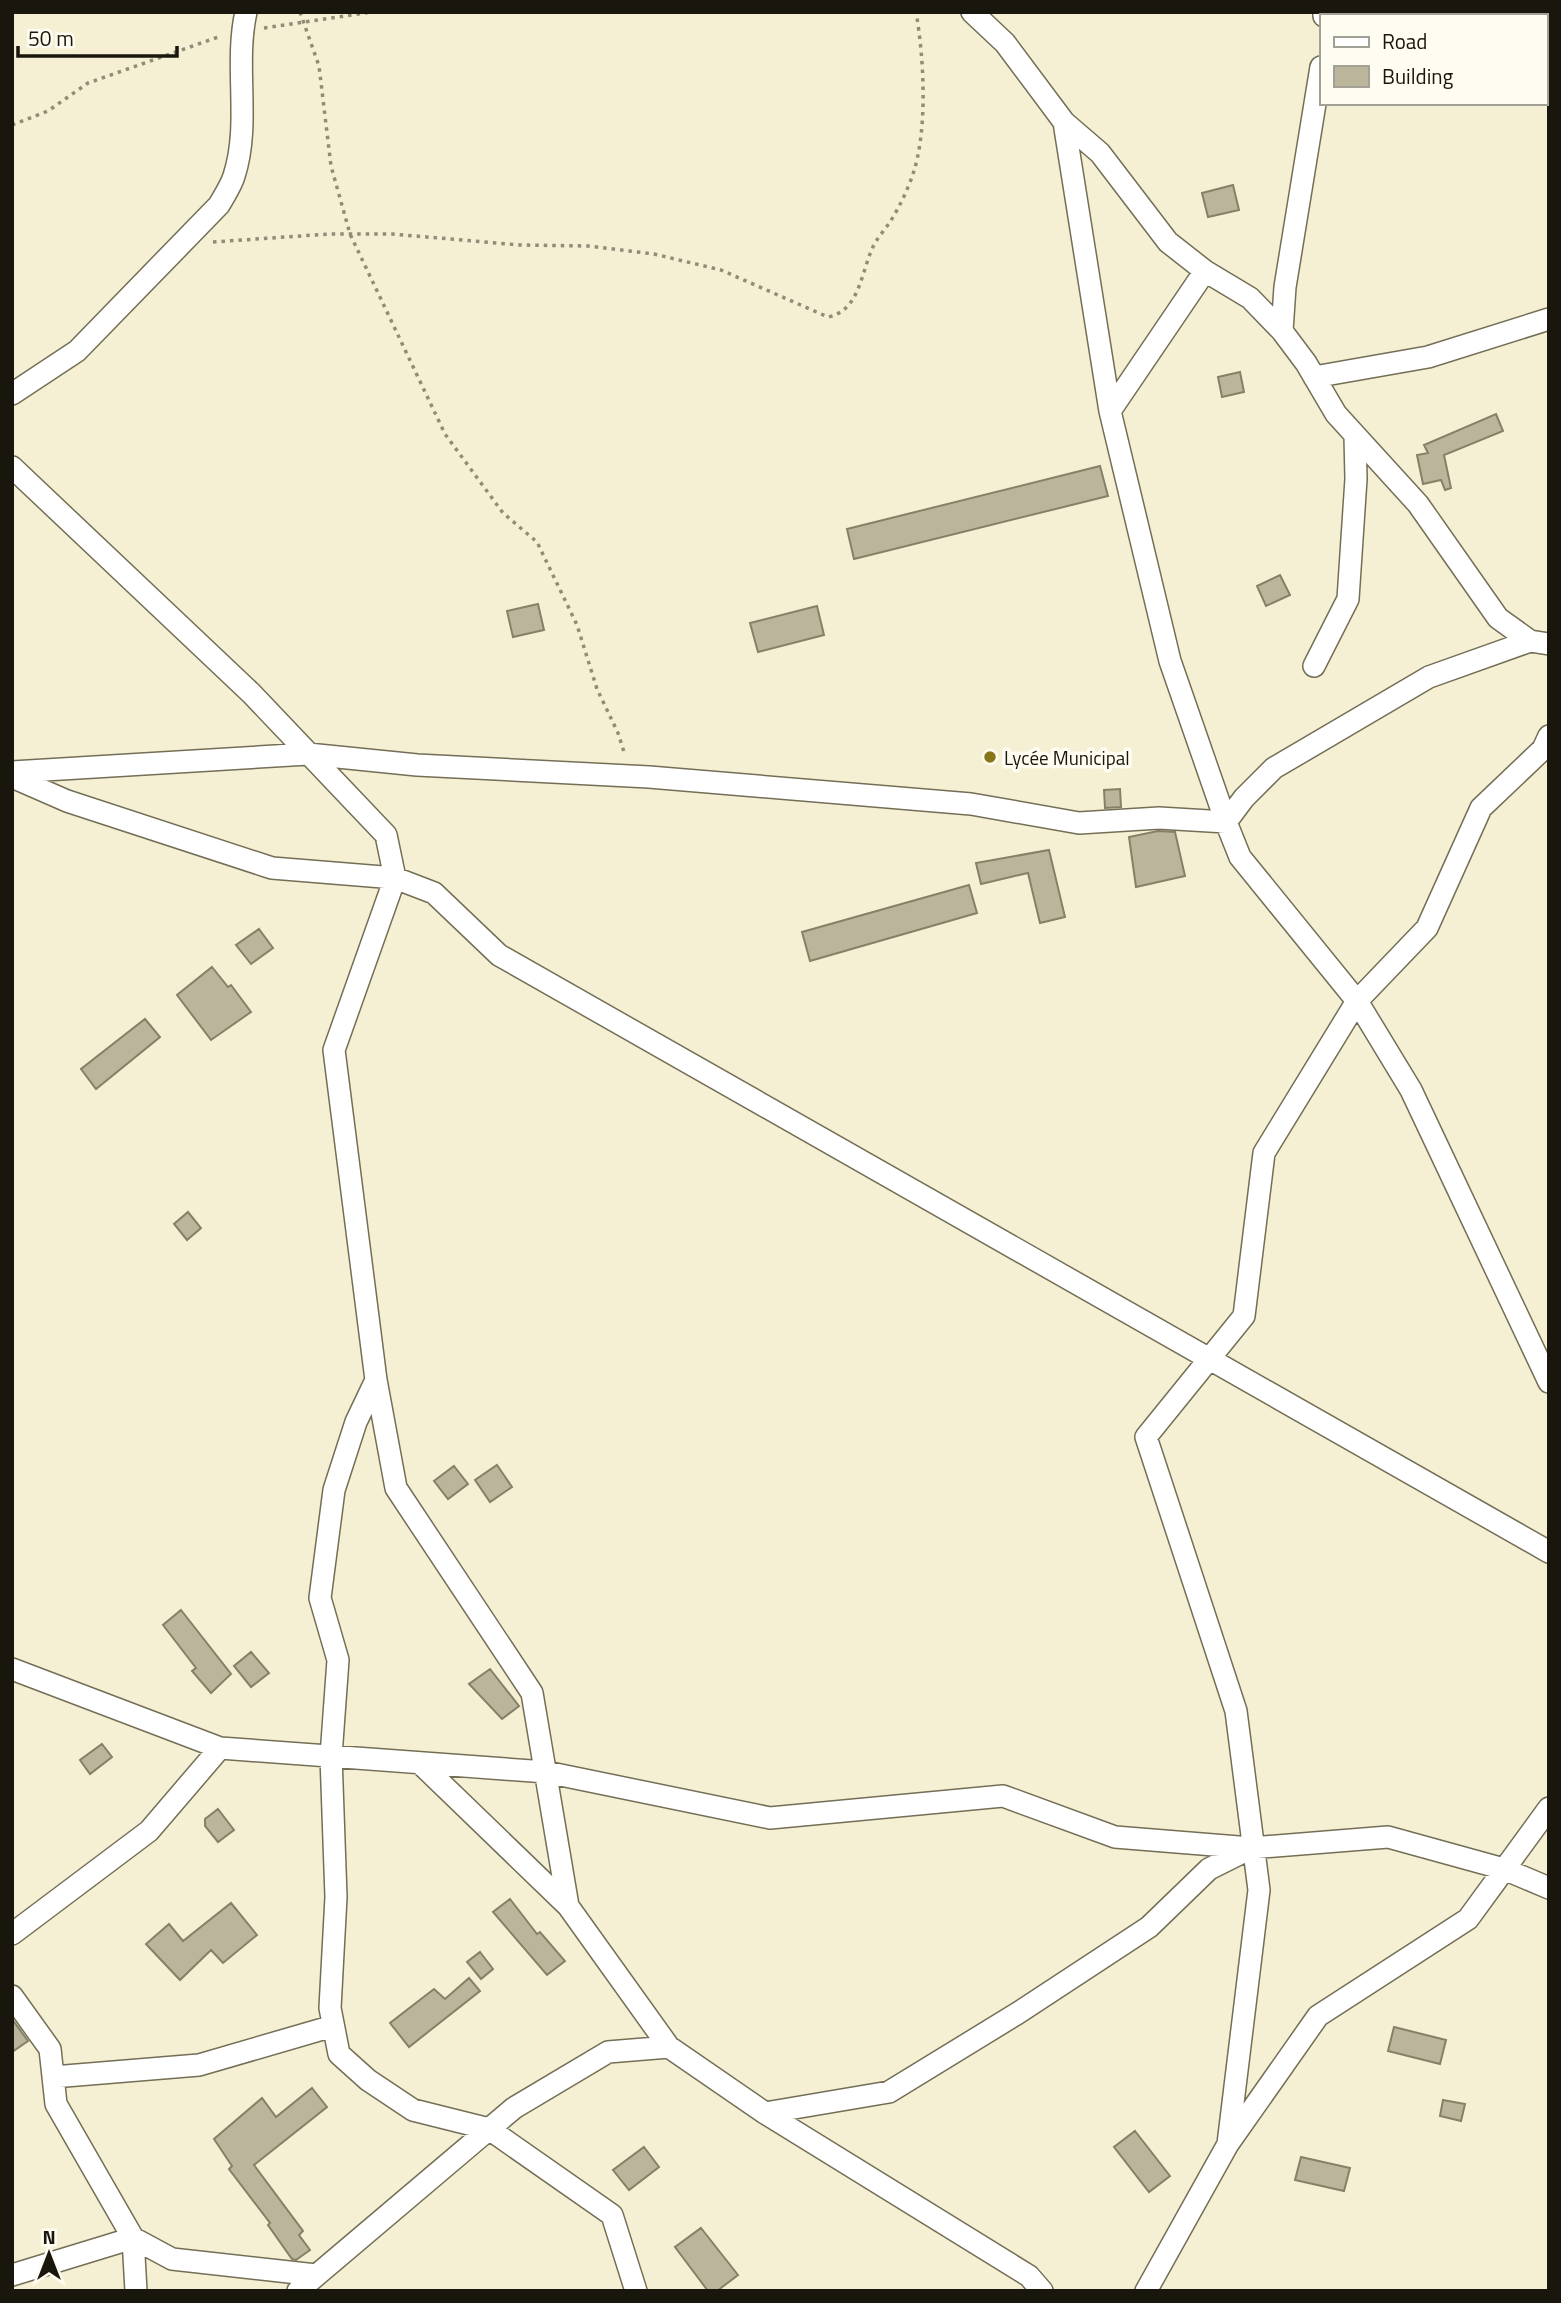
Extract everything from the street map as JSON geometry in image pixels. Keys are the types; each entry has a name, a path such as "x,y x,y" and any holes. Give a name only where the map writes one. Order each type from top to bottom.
{"street":[{"path":"972,12 1005,43 1064,122 1100,153 1168,242 1205,271 1250,298 1282,331 1336,414 1418,504 1498,618 1539,643"},
{"path":"12,394 77,351 219,205 234,175 241,103 244,22"},
{"path":"1282,331 1285,287 1320,73"},
{"path":"1064,122 1110,411 1170,661 1226,822 1240,857 1357,1002 1411,1090 1549,1382"},
{"path":"1110,411 1205,271"},
{"path":"1314,377 1428,357 1549,319"},
{"path":"1314,666 1348,599 1356,479 1354,436"},
{"path":"12,467 251,693 386,835 395,878 334,1050 376,1380 396,1488 532,1693 568,1906"},
{"path":"1226,822 1274,768 1429,677 1539,643"},
{"path":"1228,2144 1259,1890 1251,1848 1236,1711 1146,1437 1244,1316 1264,1153 1357,1002 1427,928 1481,808 1543,749 1549,736"},
{"path":"12,774 308,754 417,765 630,776 971,804 1079,822 1159,818 1226,822"},
{"path":"12,774 67,801 272,868 395,878 434,893 499,955 1549,1552"},
{"path":"376,1380 356,1422 334,1490 320,1598 338,1660 331,1756 336,1897 330,2008 339,2053 368,2080 413,2110 489,2129 612,2215 636,2291"},
{"path":"12,1670 220,1748 545,1773 770,1818 1003,1796 1115,1837 1251,1848 1388,1837 1504,1869 1549,1888"},
{"path":"12,1934 149,1831 220,1748"},
{"path":"420,1763 568,1906 669,2047 765,2113 1029,2276 1042,2291"},
{"path":"1146,2291 1228,2144 1318,2016 1468,1919 1549,1808"},
{"path":"765,2113 889,2092 1018,2013 1149,1927 1209,1868 1251,1848"},
{"path":"12,1996 50,2049 56,2104 133,2238 136,2291"},
{"path":"53,2077 200,2065 333,2026"},
{"path":"298,2291 514,2108 608,2052 669,2047"},
{"path":"12,2275 133,2238 172,2259 316,2275"}],"path":[{"path":"300,12 319,66 331,166 350,234 445,434 503,513 537,542 577,625 597,689 618,733 630,776"},
{"path":"12,125 48,111 88,83 214,37 244,22 306,24 371,12"},
{"path":"183,244 350,234 587,246 654,254 721,270 828,317 841,314 851,303 872,246 891,220 914,173 921,124 921,68 916,12"}],"building":[{"path":"1233,185 1239,210 1208,217 1202,193"},
{"path":"1240,372 1244,392 1222,397 1218,377"},
{"path":"1496,414 1503,431 1444,455 1451,488 1445,490 1441,480 1423,484 1417,455 1428,453 1424,445"},
{"path":"1100,466 1108,496 854,559 847,529"},
{"path":"1280,575 1290,595 1266,606 1257,586"},
{"path":"538,604 544,630 513,637 507,611"},
{"path":"817,606 824,635 758,652 750,623"},
{"path":"1120,789 1121,807 1105,808 1104,790"},
{"path":"1158,831 1175,832 1185,876 1136,887 1129,837"},
{"path":"1049,850 1065,917 1040,923 1028,873 981,884 976,863"},
{"path":"969,885 977,913 810,961 802,932"},
{"path":"259,929 273,948 251,964 236,945"},
{"path":"212,967 228,987 231,985 251,1012 211,1040 177,995"},
{"path":"145,1019 160,1037 96,1089 81,1069"},
{"path":"188,1212 201,1228 187,1240 174,1224"},
{"path":"497,1465 512,1487 490,1502 475,1480"},
{"path":"454,1466 468,1484 448,1499 434,1481"},
{"path":"181,1610 231,1674 211,1693 192,1671 196,1668 163,1625"},
{"path":"251,1652 269,1673 251,1687 234,1666"},
{"path":"490,1669 519,1706 502,1719 469,1684"},
{"path":"102,1744 112,1757 90,1774 80,1760"},
{"path":"218,1809 234,1830 218,1842 205,1826 205,1819"},
{"path":"510,1899 537,1934 540,1932 565,1961 547,1975 493,1912"},
{"path":"231,1903 257,1935 223,1963 211,1950 180,1980 146,1944 169,1924 183,1941"},
{"path":"480,1952 493,1969 481,1979 467,1962"},
{"path":"469,1978 480,1991 409,2047 390,2023 434,1989 445,1999"},
{"path":"12,2019 28,2041 12,2052"},
{"path":"1394,2027 1446,2040 1440,2064 1388,2051"},
{"path":"312,2088 327,2107 254,2165 303,2231 299,2235 310,2250 296,2260 292,2259 268,2225 270,2223 229,2169 232,2166 214,2139 262,2098 276,2117"},
{"path":"1443,2100 1465,2104 1461,2121 1440,2116"},
{"path":"1135,2131 1170,2176 1149,2192 1114,2147"},
{"path":"644,2147 659,2167 629,2190 613,2170"},
{"path":"1301,2157 1350,2168 1344,2191 1295,2180"},
{"path":"701,2228 738,2275 717,2291 708,2291 675,2247"}],"place":[{"name":"Lycée Municipal","path":"990,757"}]}
